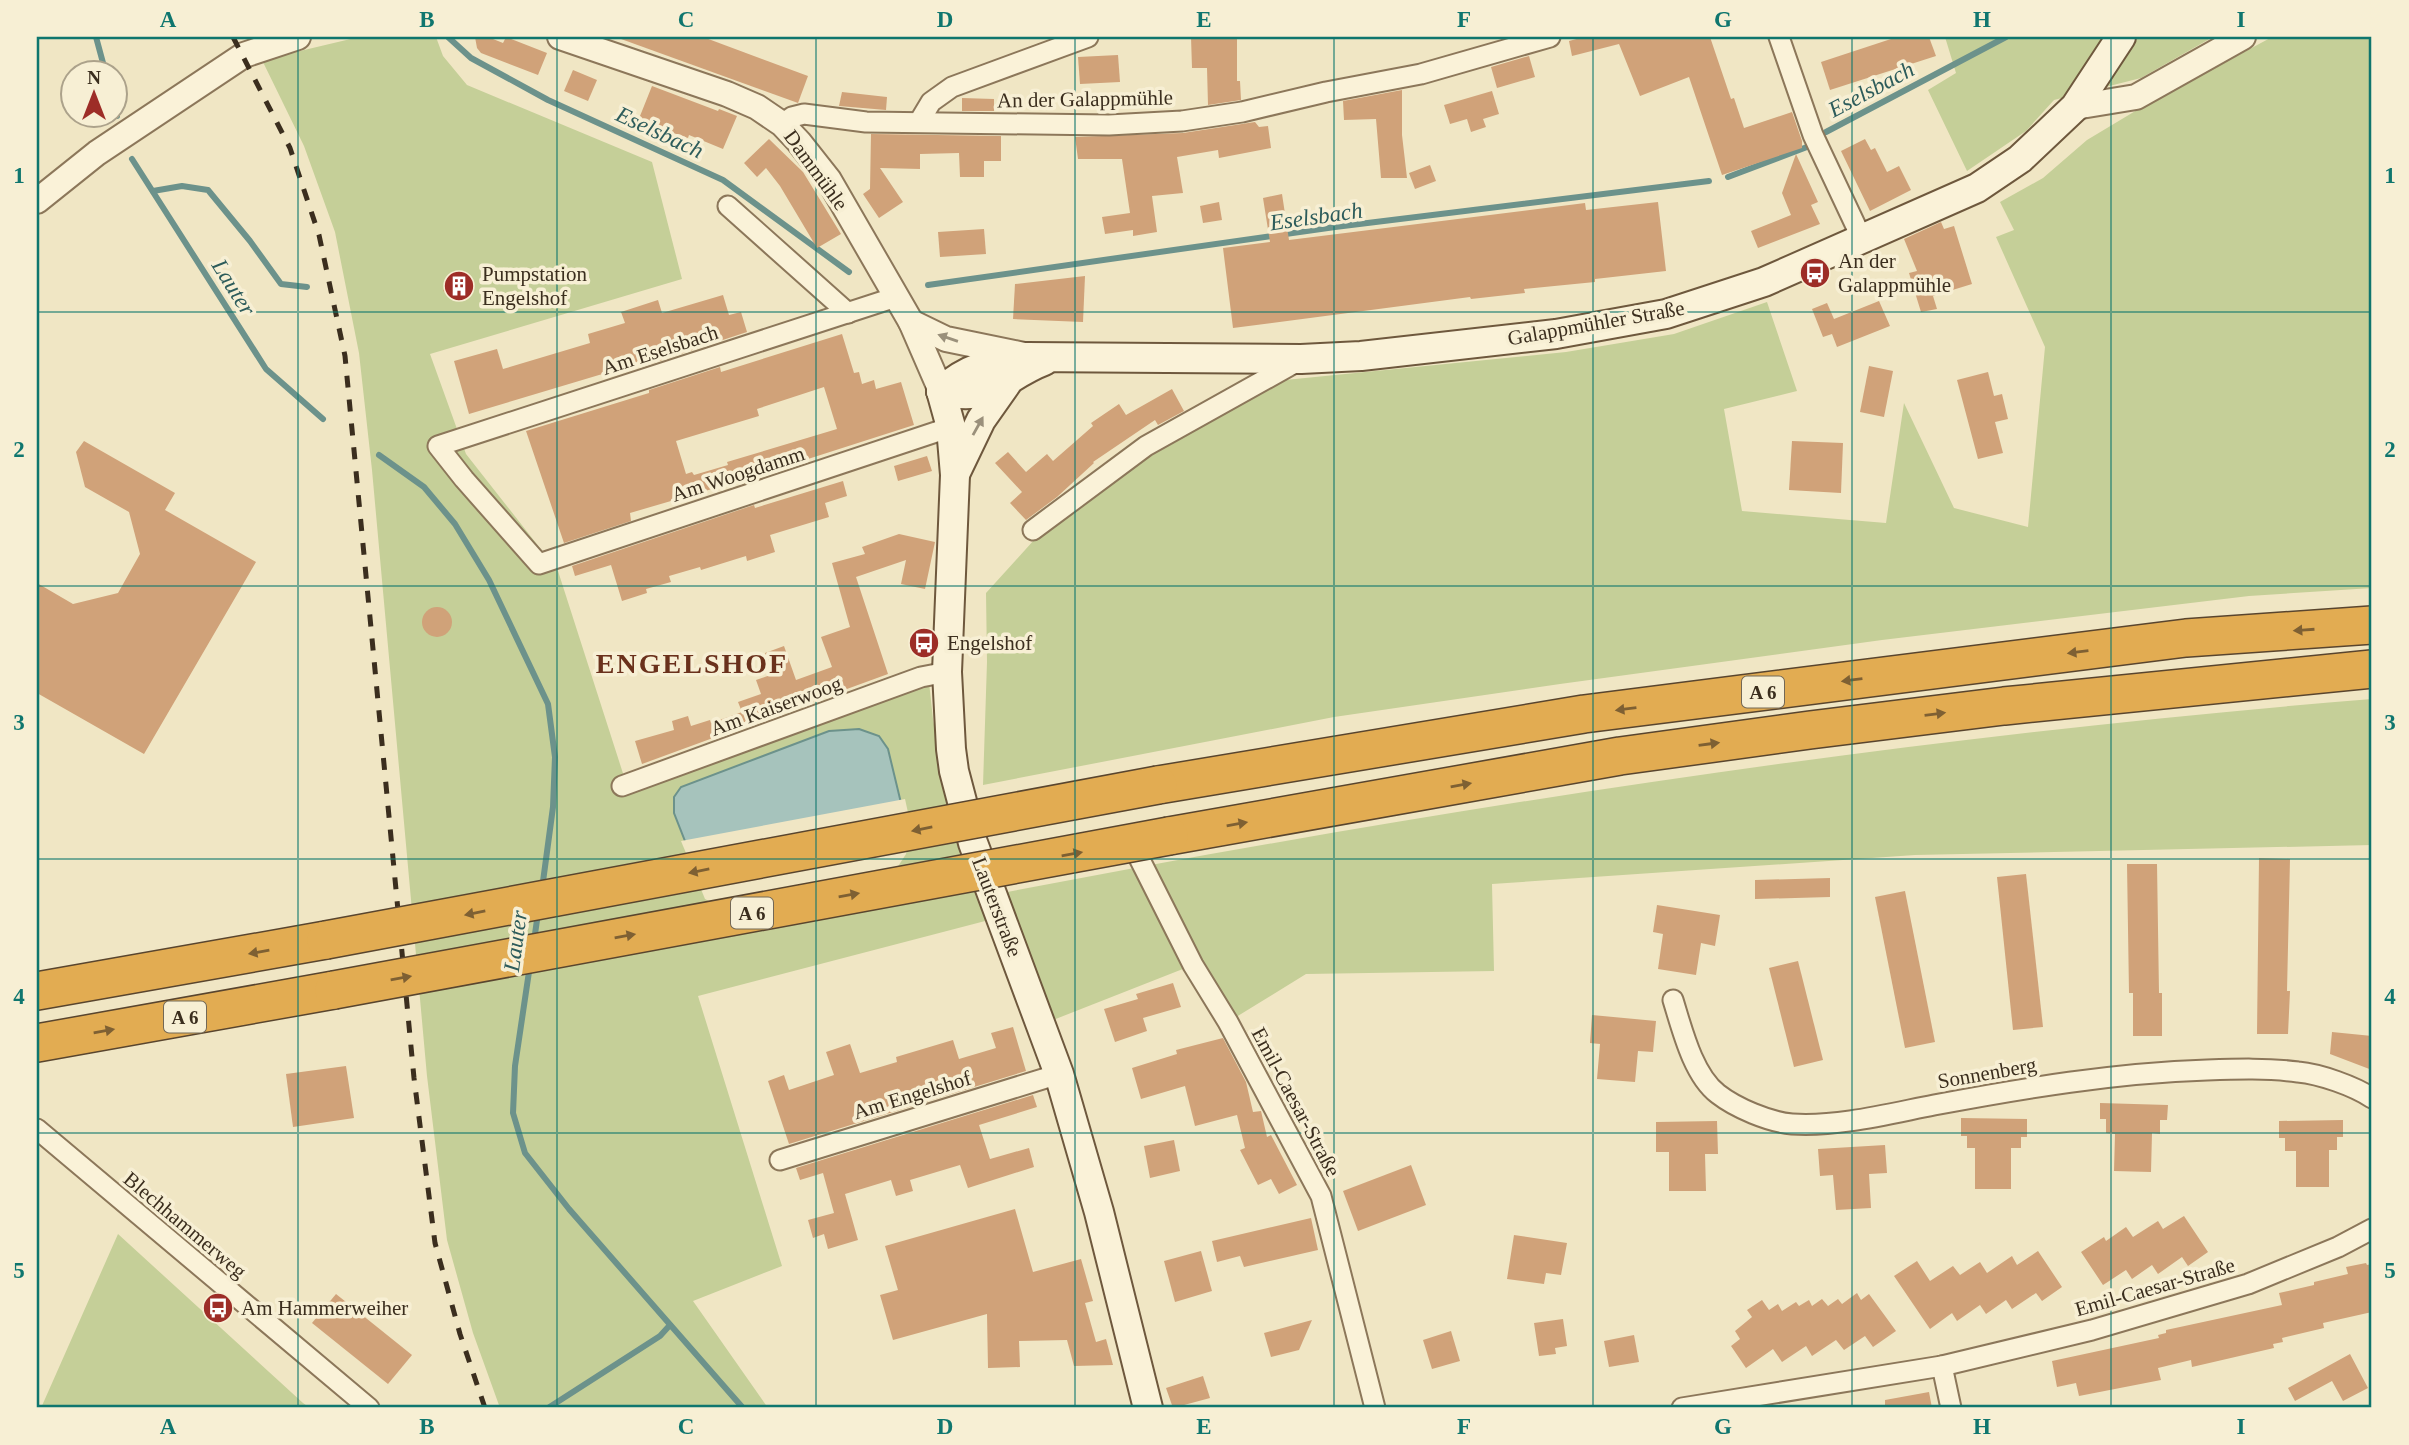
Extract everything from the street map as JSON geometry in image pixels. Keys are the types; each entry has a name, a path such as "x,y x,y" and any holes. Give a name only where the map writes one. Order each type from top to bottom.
{"highway":[{"name":"A 6","path":"37,991 1158,785 1584,714 2186,638 2372,625"},
{"name":"A 6","path":"37,1043 1620,756 2004,706 2372,669"}],"main road":[{"name":"Galappmühler Straße","path":"941,391 957,377 977,367 1003,360 1047,356 1301,359 1439,348 1556,334 1666,314 1764,282 1977,188 2020,159 2075,107 2121,37"},
{"name":"Galappmühler Straße","path":"941,391 974,395 1008,382 1047,356"},
{"path":"955,475 981,420 1008,382"},
{"name":"Lauterstraße","path":"941,391 951,427 955,475 947,672 951,748 961,803 977,854 1059,1074 1099,1212 1149,1408"}],"street":[{"path":"37,201 78,168 244,55 298,37"},
{"name":"Dammühle","path":"560,37 727,93 757,107 782,124 829,180 911,322 941,391"},
{"path":"919,122 931,102 952,88 1088,37"},
{"name":"An der Galappmühle","path":"782,124 792,117 804,114 866,122 1109,125 1182,121 1242,112 1326,92 1422,74 1546,37"},
{"path":"1779,37 1813,135 1861,239"},
{"path":"2075,107 2136,97 2244,37"},
{"path":"728,206 848,313"},
{"name":"Am Eselsbach","path":"539,564 438,446 896,297"},
{"path":"911,322 946,339 1047,356"},
{"name":"Galappmühler Straße","path":"1033,530 1146,446 1301,359"},
{"name":"Am Woogdamm","path":"539,564 951,427"},
{"name":"Am Kaiserwoog","path":"622,786 921,677 947,672"},
{"name":"Emil-Caesar-Straße","path":"1128,836 1193,965 1228,1021 1321,1196 1375,1408"},
{"name":"Sonnenberg","path":"1672,1000 1692,1060 1717,1094 1759,1116 1790,1124 1882,1115 2010,1091 2147,1072 2231,1069 2299,1072 2359,1090 2372,1098"},
{"name":"Am Engelshof","path":"780,1160 1059,1074"},
{"name":"Blechhammerweg","path":"37,1129 369,1408"},
{"name":"Emil-Caesar-Straße","path":"1682,1408 1942,1366 2092,1330 2248,1284 2338,1247 2372,1229"},
{"path":"1942,1366 1951,1408"}],"green space":[{"path":"359,37 436,37 443,56 467,85 652,162 682,279 430,354 466,454 558,571 628,789 929,682 945,787 989,920 698,996 782,1266 693,1301 768,1408 500,1408 473,1333 447,1240 427,1076 359,353 335,232 304,146 262,60"},
{"path":"1945,37 2213,37 2141,78 2054,100 2026,131 1967,171 1928,90 1956,73"},
{"path":"2272,37 2372,37 2372,588 2249,596 1882,640 1560,684 1334,717 983,785 986,593 1034,540 1152,455 1285,380 1566,352 1674,334 1767,302 1797,391 1724,409 1742,511 1886,523 1904,403 1954,508 2028,527 2045,347 1996,237 2014,230 2000,202 2043,178 2087,140"},
{"path":"2372,699 2372,845 1915,855 1492,884 1494,971 1306,974 1228,1022 1193,965 1048,1022 1002,893 1342,831 1684,777 2028,733"},
{"path":"118,1234 303,1403 310,1408 41,1408"}],"water":[{"path":"859,729 879,736 888,749 908,832 707,897 674,813 674,797 681,787 829,731"}],"pier":[{"path":"905,799 912,831 906,854 897,868 719,906 705,899 681,841"}],"building":[{"path":"475,37 488,37 503,43 506,37 547,53 538,75 481,53"},
{"path":"621,37 703,37 808,76 798,103"},
{"path":"1191,37 1237,37 1237,81 1240,81 1241,100 1208,105 1207,68 1192,68"},
{"path":"1584,37 1710,37 1744,128 1792,112 1802,148 1722,175 1689,77 1640,96 1619,44 1572,56 1569,41"},
{"path":"1897,37 1929,37 1936,56 1830,90 1821,62"},
{"path":"1118,55 1120,82 1080,84 1078,57"},
{"path":"1529,56 1535,77 1497,88 1491,67"},
{"path":"573,70 597,80 588,101 564,91"},
{"path":"652,86 737,116 723,149 689,135 688,138 638,121"},
{"path":"1402,90 1402,135 1407,178 1381,178 1376,119 1344,120 1343,101"},
{"path":"1492,91 1499,114 1483,119 1486,127 1471,132 1467,119 1450,124 1444,105"},
{"path":"842,92 887,97 886,110 839,106"},
{"path":"962,98 994,99 994,111 962,111"},
{"path":"1255,122 1259,127 1268,126 1271,148 1219,158 1218,150 1177,157 1183,193 1152,196 1157,232 1133,236 1133,230 1105,234 1102,217 1130,213 1122,159 1078,159 1075,137 1183,133"},
{"path":"871,134 1001,136 1001,161 984,161 984,177 960,177 959,153 920,154 920,169 880,168 903,202 879,218 863,194 870,189"},
{"path":"769,139 803,172 841,234 817,248 780,186 766,168 757,177 744,163"},
{"path":"1865,139 1871,150 1875,148 1887,172 1899,166 1911,190 1870,211 1841,151"},
{"path":"1796,154 1818,202 1811,205 1820,224 1758,248 1751,231 1791,215 1782,193"},
{"path":"1430,165 1436,181 1415,189 1409,173"},
{"path":"1282,194 1289,240 1585,203 1586,210 1658,202 1666,271 1524,289 1525,293 1470,297 1233,328 1223,248 1270,242 1263,198"},
{"path":"1219,202 1222,220 1203,223 1200,206"},
{"path":"1941,222 1944,229 1954,226 1972,284 1933,296 1937,309 1921,312 1909,273 1917,271 1904,239"},
{"path":"984,229 986,254 940,257 938,232"},
{"name":"Pumpstation Engelshof","path":"454,271 474,282 463,301 443,291"},
{"path":"1085,276 1083,322 1013,319 1015,284"},
{"path":"723,295 729,315 741,312 747,332 641,367 640,364 599,375 469,414 454,361 497,349 503,369 590,343 588,334 625,323 621,312 658,300 662,313"},
{"path":"1879,301 1890,326 1837,347 1832,334 1823,337 1812,309 1827,303 1834,319"},
{"path":"842,334 854,373 859,372 862,384 874,380 876,389 901,382 914,425 630,513 631,521 564,543 526,431 649,393 649,390 720,367 721,372","holes":["824,387 837,429 727,462 728,465 694,475 692,472 686,474 676,441 759,416 757,409"]},
{"path":"1869,366 1893,371 1884,417 1860,412"},
{"path":"1988,372 1994,396 2002,394 2008,419 1995,422 2003,453 1978,459 1957,380"},
{"path":"1172,389 1184,411 1158,425 1155,420 1093,462 1057,497 1026,520 1010,503 1022,492 995,463 1008,452 1026,472 1047,454 1053,461 1093,426 1091,423 1119,404 1126,415"},
{"path":"84,441 175,493 165,510 256,562 144,754 37,693 37,583 73,604 118,593 140,554 129,512 85,487 76,452"},
{"path":"1792,441 1843,443 1841,493 1789,490"},
{"path":"927,456 932,471 898,481 894,466"},
{"path":"843,481 847,496 825,503 829,517 770,535 775,552 747,561 746,556 701,570 700,567 669,576 671,582 646,589 647,593 622,601 611,565 575,576 572,566 754,505 755,508"},
{"path":"899,534 935,542 925,589 901,584 906,560 856,577 888,674 642,764 635,741 674,730 672,721 688,716 691,726 710,720 711,723 742,712 738,702 761,694 756,680 773,674 765,653 784,646 796,680 832,667 821,637 850,627 832,563 865,554 862,547"},
{"path":"437,607 448,611 452,622 448,633 437,637 426,633 422,622 426,611"},
{"path":"2259,858 2290,859 2288,1034 2257,1034"},
{"path":"2127,864 2157,864 2162,1036 2133,1036 2133,993 2129,993"},
{"path":"2026,874 2043,1027 2013,1030 1997,877"},
{"path":"1830,878 1830,897 1755,899 1755,880"},
{"path":"1905,891 1935,1042 1905,1048 1875,897"},
{"path":"1657,905 1720,915 1715,946 1701,943 1696,975 1658,969 1663,934 1653,932"},
{"path":"1798,961 1823,1060 1794,1067 1769,968"},
{"path":"1173,983 1181,1007 1143,1018 1147,1031 1115,1042 1104,1009 1138,999 1136,994"},
{"path":"1592,1015 1656,1021 1653,1052 1638,1051 1635,1082 1597,1079 1600,1044 1590,1043"},
{"path":"1013,1027 1026,1071 789,1144 768,1081 784,1075 789,1090 834,1075 826,1052 850,1044 860,1073 897,1062 896,1057 953,1040 959,1059 996,1048 991,1033"},
{"path":"2332,1032 2372,1036 2372,1070 2330,1054"},
{"path":"1223,1038 1246,1082 1253,1112 1261,1111 1267,1137 1271,1135 1297,1185 1279,1194 1271,1179 1258,1185 1240,1150 1245,1148 1237,1115 1195,1126 1185,1086 1141,1099 1132,1068 1177,1054 1176,1050"},
{"path":"346,1066 354,1118 293,1127 286,1074"},
{"path":"1033,1095 1037,1107 979,1125 990,1159 1029,1148 1034,1167 968,1188 960,1165 910,1180 913,1191 896,1196 891,1180 845,1194 858,1240 828,1249 824,1234 813,1238 808,1220 834,1213 823,1173 800,1180 796,1168"},
{"path":"2100,1103 2168,1105 2167,1120 2160,1120 2160,1134 2152,1133 2151,1172 2114,1171 2115,1134 2106,1133 2106,1119 2100,1119"},
{"path":"1961,1118 2027,1119 2027,1137 2021,1137 2021,1148 2011,1148 2011,1189 1975,1189 1975,1148 1967,1148 1967,1136 1961,1136"},
{"path":"2343,1120 2343,1137 2337,1137 2337,1150 2329,1150 2329,1187 2296,1187 2296,1151 2285,1151 2285,1138 2279,1138 2279,1121"},
{"path":"1717,1121 1718,1154 1705,1154 1706,1191 1669,1191 1669,1152 1656,1152 1656,1122"},
{"path":"1174,1140 1180,1171 1150,1178 1144,1146"},
{"path":"1885,1145 1887,1173 1869,1174 1871,1208 1836,1210 1833,1175 1820,1176 1818,1149"},
{"path":"1411,1165 1426,1205 1358,1231 1343,1191"},
{"path":"1015,1209 1033,1272 1081,1259 1093,1301 1085,1303 1096,1342 1106,1339 1113,1365 1074,1366 1067,1340 1019,1341 1020,1367 988,1368 987,1314 893,1340 880,1295 898,1290 885,1246"},
{"path":"2184,1216 2208,1252 2188,1266 2182,1257 2158,1274 2152,1265 2132,1279 2126,1270 2103,1285 2081,1252 2104,1237 2106,1241 2126,1227 2133,1237 2158,1221 2163,1229"},
{"path":"1311,1218 1318,1250 1244,1267 1240,1256 1217,1262 1212,1241"},
{"path":"1514,1235 1567,1243 1561,1275 1546,1273 1544,1284 1507,1279"},
{"path":"1201,1251 1212,1291 1175,1302 1164,1261"},
{"path":"2038,1251 2062,1287 2042,1301 2036,1293 2012,1309 2006,1300 1986,1314 1980,1305 1957,1321 1952,1313 1930,1329 1894,1276 1917,1261 1930,1281 1953,1266 1960,1275 1980,1262 1987,1273 2012,1256 2017,1265"},
{"path":"2372,1264 2372,1312 2323,1323 2324,1328 2282,1338 2283,1342 2273,1344 2274,1348 2192,1367 2191,1360 2158,1368 2161,1380 2079,1396 2076,1383 2057,1387 2052,1361 2159,1338 2158,1335 2166,1333 2166,1330 2282,1305 2279,1293 2348,1274 2346,1267"},
{"path":"1857,1293 1861,1300 1869,1294 1896,1331 1873,1347 1865,1336 1844,1350 1836,1340 1812,1356 1806,1346 1782,1362 1773,1349 1746,1368 1731,1346 1740,1339 1735,1331 1752,1317 1747,1310 1762,1300 1769,1310 1778,1304 1782,1311 1796,1302 1799,1306 1809,1300 1812,1306 1822,1299 1828,1306 1838,1299 1842,1304"},
{"path":"336,1294 412,1355 388,1384 312,1323"},
{"path":"1563,1319 1567,1346 1555,1348 1556,1354 1539,1356 1534,1323"},
{"path":"1312,1320 1299,1350 1271,1357 1264,1333"},
{"path":"1451,1331 1460,1361 1432,1369 1423,1340"},
{"path":"1634,1335 1639,1362 1609,1367 1604,1341"},
{"path":"2350,1354 2368,1388 2343,1401 2332,1381 2295,1401 2288,1388"},
{"path":"1203,1376 1210,1398 1173,1408 1166,1388"},
{"path":"1929,1392 1932,1408 1885,1408 1885,1400"}],"waterway":[{"name":"Lauter","path":"96,37 102,60"},
{"name":"Eselsbach","path":"448,37 471,58 548,100 723,180 849,272"},
{"name":"Eselsbach","path":"1826,132 2006,37"},
{"name":"Eselsbach","path":"1728,177 1807,147"},
{"name":"Lauter","path":"132,159 266,369 323,419"},
{"name":"Eselsbach","path":"928,285 1335,227 1709,181"},
{"path":"153,191 182,186 208,190 281,284 307,287"},
{"name":"Lauter","path":"379,455 424,487 455,524 489,580 548,704 555,757 553,807 542,889"},
{"name":"Lauter","path":"534,941 538,913"},
{"name":"Lauter","path":"530,965 515,1066 513,1113 525,1153 569,1209 743,1408"},
{"path":"548,1408 660,1336 670,1325"}],"railway":[{"path":"233,37 290,148 319,235 345,356 414,1078 435,1243 460,1334 485,1408"}],"place":[{"name":"An der Galappmühle","path":"1815,273"},
{"name":"Pumpstation Engelshof","path":"459,286"},
{"name":"Engelshof","path":"924,643"},
{"name":"Am Hammerweiher","path":"218,1308"}],"district":[{"name":"ENGELSHOF","path":"692,663"}]}
